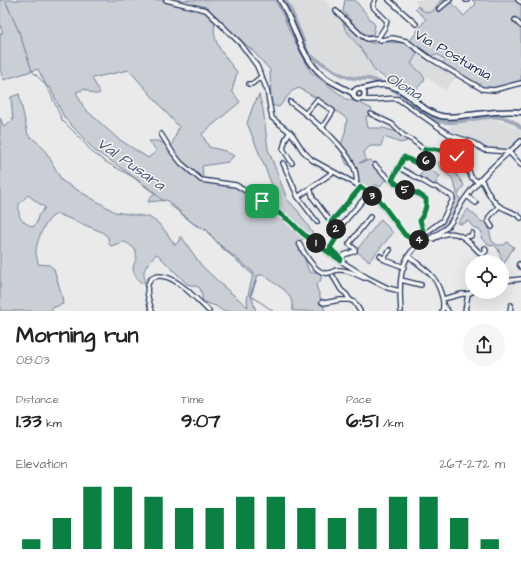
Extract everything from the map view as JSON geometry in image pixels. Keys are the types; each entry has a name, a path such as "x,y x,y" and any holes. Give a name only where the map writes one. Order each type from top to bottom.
{"main road":[{"path":"280,0 287,11 304,50 315,68 328,80 349,91 356,91 383,85 392,86 403,92 432,114 443,116 454,117 511,111 521,112"},
{"path":"356,91 356,99 364,97 369,87"},
{"path":"356,91 364,97"}],"street":[{"path":"166,0 206,10 240,44 258,66 267,90 272,118 290,132 308,156 317,164 356,184 380,201 405,235 419,243 433,240 447,234 465,237 471,236 472,233"},
{"path":"375,0 373,6 374,8 387,21 378,38"},
{"path":"389,0 416,24"},
{"path":"438,9 450,0"},
{"name":"Via Postumia","path":"336,11 361,36 367,39 378,38 380,40 393,38 406,41 431,59 482,89 494,90 521,82"},
{"path":"515,20 521,26"},
{"path":"249,84 252,84 262,76"},
{"path":"364,97 373,101 390,98 398,99 450,135 472,142 484,150 509,152 521,165"},
{"path":"305,114 317,100 333,111 322,128"},
{"path":"290,102 322,128 341,147 354,168 357,180 356,184"},
{"path":"371,114 392,124 403,135 425,149 436,149 462,159 467,165 471,176 479,181 499,206 517,214 521,218"},
{"path":"290,132 286,138 283,149 292,163"},
{"path":"161,134 181,163 201,180 236,185 262,201 290,221 301,232 370,280 390,290"},
{"path":"433,240 448,226 467,196 479,181 521,141"},
{"path":"392,180 404,157 422,166 426,163 424,154 425,149"},
{"path":"283,164 298,197 317,222"},
{"path":"375,165 387,177 403,189 419,194 426,199 424,214 420,220 424,234"},
{"path":"398,167 432,187 436,187 452,196 442,221 424,234 406,261 401,280 401,311"},
{"path":"298,197 333,172"},
{"path":"331,222 361,187"},
{"path":"310,188 313,198 337,232 337,237 330,248 341,260"},
{"path":"339,228 369,193"},
{"path":"467,196 476,203"},
{"path":"492,227 488,221 488,217 499,206"},
{"path":"341,260 344,255 355,251 355,249 349,244 370,217"},
{"path":"465,237 482,255 486,251 485,248"},
{"path":"299,243 317,270 325,273 330,273 334,270 348,271 370,280"},
{"path":"390,250 381,257 404,267"},
{"path":"409,256 432,275 443,299 444,306 442,311"},
{"path":"406,261 415,262"},
{"path":"152,311 148,296 148,284 152,278 158,276 171,278 209,311"},
{"path":"333,276 341,290 350,300 354,302 360,311"},
{"path":"509,280 521,279"},
{"path":"401,280 421,285"},
{"path":"380,286 390,290 400,291"},
{"path":"443,299 465,294"},
{"path":"465,311 467,299"},
{"path":"322,302 324,304 340,300 350,300"},
{"path":"510,311 511,305"},
{"path":"444,306 448,311"}],"shaded area":[{"path":"0,0 274,0 311,72 346,99 358,102 372,109 366,118 368,128 383,128 401,133 407,141 401,143 384,137 381,146 370,146 364,152 366,160 359,163 371,160 375,168 386,178 380,187 375,184 368,191 360,184 353,164 347,165 340,148 345,133 347,119 330,106 299,88 292,91 279,107 271,105 270,70 252,50 216,18 214,34 216,41 223,54 237,72 232,91 240,102 202,134 209,147 225,151 234,156 228,162 202,166 203,178 237,183 275,203 276,195 247,123 259,95 263,109 268,149 287,199 298,211 312,232 325,245 324,253 306,237 298,243 309,272 321,272 321,280 316,285 325,311 293,311 290,297 287,293 265,275 258,275 251,296 256,311 223,311 216,306 203,302 199,287 187,284 157,254 147,264 144,273 145,281 143,284 135,276 133,269 136,258 136,252 134,249 123,242 111,246 109,244 108,237 102,232 58,214 54,215 50,219 43,229 36,247 36,252 38,264 49,265 54,269 63,304 52,308 52,311 0,311 0,118 4,127 13,121 11,97 19,94 28,135 41,145 62,181 115,212 149,217 158,223 175,245 180,240 181,236 201,265 248,307 247,299 253,275 220,246 207,230 195,225 167,200 148,202 151,196 156,193 95,151 64,117 50,87 47,87 38,69 3,80 0,68 0,34 3,32 0,26","holes":["129,70 179,127 171,147 159,141 149,141 157,151 148,158 117,138 84,108 76,92 85,89 91,93 98,94 100,93 92,78","28,195 45,208 38,216 37,222 33,227 25,223 19,213 19,204"]},
{"path":"287,0 324,0 342,19 345,29 365,54 375,71 376,77 358,77 346,74 312,54"},
{"path":"345,0 355,0 375,25 373,36 369,36 361,31 343,11"},
{"path":"414,0 441,0 433,11 429,13 422,10"},
{"path":"441,0 445,0 447,4 451,2 464,16 476,4 472,0 518,0 521,2 521,81 493,90 483,88 442,64 445,60 438,55 433,55 430,57 420,51 410,41 426,19 415,9 418,6 422,10 429,13 433,11"},
{"path":"342,19 361,39 372,43 406,43 418,52 411,64 425,79 415,91 387,79 375,71 365,54 345,29"},
{"path":"418,52 457,76 445,90 411,64"},
{"path":"490,118 509,124 521,131 521,138 509,150 488,150 472,141 473,139 453,134 448,130 451,124"},
{"path":"440,161 449,164 464,185 458,195 461,202 443,229 432,236 425,238 425,234 443,221 457,192 452,178 443,171 438,164"},
{"path":"425,167 440,176 434,186 419,178"},
{"path":"468,209 482,222 487,221 492,241 497,245 504,245 507,242 514,247 509,255 500,255 498,249 494,245 490,246 481,238 482,232 472,226 468,221 462,224 458,223"},
{"path":"381,219 393,233 369,261 356,251"}],"waterway":[{"name":"Val Pusara","path":"5,0 19,32 32,71 44,83 50,92 62,120 92,152 106,162 133,177 164,201"},
{"name":"Olona","path":"285,0 292,13 308,53 338,73 348,77 370,79 387,86 422,112 439,121 449,122 493,117 512,121 521,128"},
{"name":"Val Pusara","path":"169,204 194,224 204,229 220,245 253,272 256,279 250,295 273,311"}],"route":[{"path":"262,201 280,213 316,244 340,260 341,259 330,248 337,237 337,230 331,222 361,187 380,201 405,235 417,242 424,234 420,220 424,214 426,199 419,194 403,189 392,180 398,167 404,157 422,166 426,163 424,154 425,149 436,149 457,156"}]}
